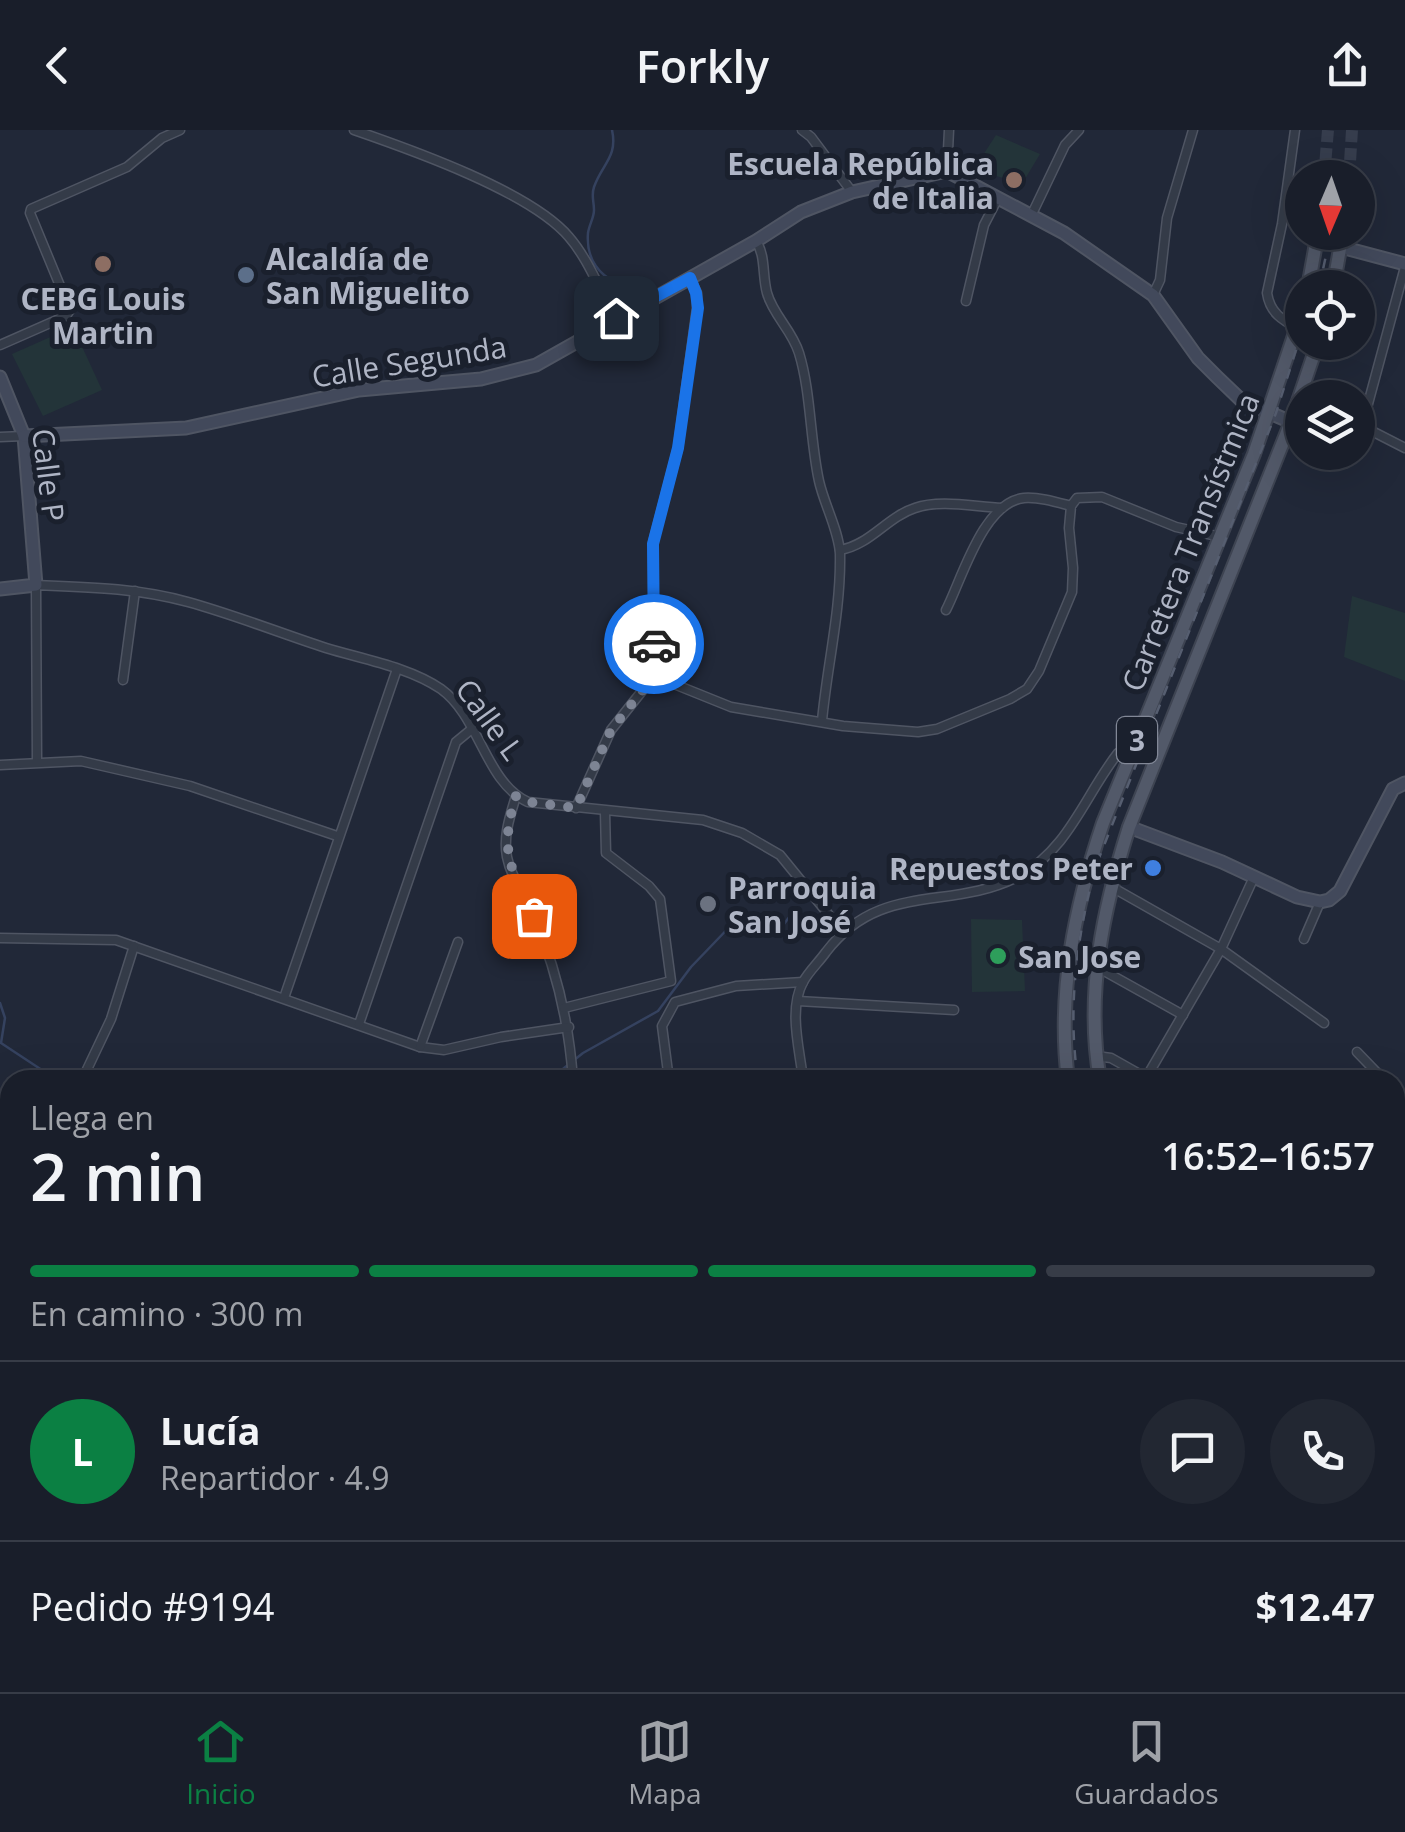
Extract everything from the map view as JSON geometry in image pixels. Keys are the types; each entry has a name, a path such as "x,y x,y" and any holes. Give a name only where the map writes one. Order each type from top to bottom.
{"main road":[{"name":"Carretera Transístmica","path":"1067,1070 1064,1022 1072,938 1086,873 1288,360"},
{"name":"Carretera Transístmica","path":"1098,1070 1097,967 1110,886 1129,827 1285,437"}],"street":[{"path":"0,345 66,316 70,310 30,214 32,208 127,167 162,138 180,130"},
{"path":"354,130 522,200 548,216 572,239 616,318"},
{"path":"802,130 811,136 852,192"},
{"path":"950,130 947,171 1032,214 1152,295 1217,378 1242,400 1285,420"},
{"path":"1032,214 1065,144 1079,130"},
{"path":"1152,295 1160,280 1167,218 1193,130"},
{"path":"1285,320 1268,304 1266,293 1282,224 1294,130"},
{"name":"Calle Segunda","path":"0,436 186,428 360,390 506,375 536,366 800,212 852,192 947,171"},
{"path":"966,300 984,226 998,198"},
{"path":"756,241 761,249 767,293 798,350 816,470 840,550 836,625 826,673 822,722"},
{"path":"1367,250 1405,265 1362,426 1404,446"},
{"path":"576,808 611,730 654,676 653,544 678,448 698,308 690,278"},
{"name":"Calle P","path":"0,377 24,436 36,585 37,762"},
{"path":"654,676 731,707 822,722 918,732 937,729 1010,700 1027,689 1039,671 1072,592 1068,528 1071,506 1078,498 1102,497 1176,526 1221,537"},
{"path":"946,610 975,542 1002,508 1022,498 1071,506"},
{"path":"840,550 854,548 916,507 1002,508"},
{"name":"Calle L","path":"0,589 36,585 114,587 187,601 396,670 442,690 516,796 528,802 605,812 704,820 765,844 780,855 842,931"},
{"path":"123,680 135,592"},
{"path":"284,998 396,670"},
{"path":"359,1024 456,742 472,728"},
{"path":"802,1070 796,1019 803,982 842,931 882,908 985,887 1018,876 1048,856 1066,834 1118,753 1132,753"},
{"path":"0,765 81,761 190,786 338,836"},
{"path":"1129,827 1297,897 1320,902 1330,900 1340,891 1394,789 1405,782"},
{"path":"516,796 507,824 506,854 534,916 564,1008 571,1070"},
{"path":"564,1008 671,981 660,898 606,853 605,812"},
{"path":"1153,1070 1220,949 1254,877"},
{"path":"1110,886 1220,949 1324,1023"},
{"path":"1304,939 1320,902"},
{"path":"0,938 116,940 420,1048 444,1050 501,1036 569,1027"},
{"path":"420,1048 458,942"},
{"path":"87,1070 110,1019 134,946"},
{"path":"1097,967 1182,1015"},
{"path":"668,1070 662,1026 675,1002 736,986 803,982"},
{"path":"798,1001 954,1010"},
{"path":"1357,1052 1374,1070"},
{"path":"1096,1056 1111,1058 1132,1070"}],"shaded area":[{"path":"996,135 1040,154 1022,184 974,169"},
{"path":"73,327 102,390 43,416 12,354"},
{"path":"1352,596 1405,613 1405,681 1344,657"},
{"name":"San Jose","path":"971,919 1022,920 1025,991 972,992"}],"waterway":[{"path":"612,130 611,154 593,190 594,213 588,246 604,275 623,285 647,287"},
{"path":"562,1070 583,1053 658,1011 691,967 739,917 778,932 790,916 809,913"},
{"path":"0,1003 5,1018 1,1043 42,1070"}],"tunnel":[{"path":"1326,160 1328,130"},
{"path":"1350,160 1352,130"}],"railway":[{"path":"1323,270 1327,250"},
{"path":"1077,1070 1073,1026 1076,973 1095,868 1276,413 1293,360"}],"way so far":[{"path":"534,916 506,854 507,824 516,796 528,802 576,808 611,730 654,676 654,644"}],"place":[{"name":"Escuela República de Italia","path":"1014,180"},
{"name":"CEBG Louis Martin","path":"103,264"},
{"name":"Alcaldía de San Miguelito","path":"246,275"},
{"name":"Repuestos Peter","path":"1153,868"},
{"name":"Parroquia San José","path":"708,904"},
{"name":"San Jose","path":"998,956"}],"route":[{"path":"616,318 690,278 698,308 678,448 653,544 654,644"}]}
